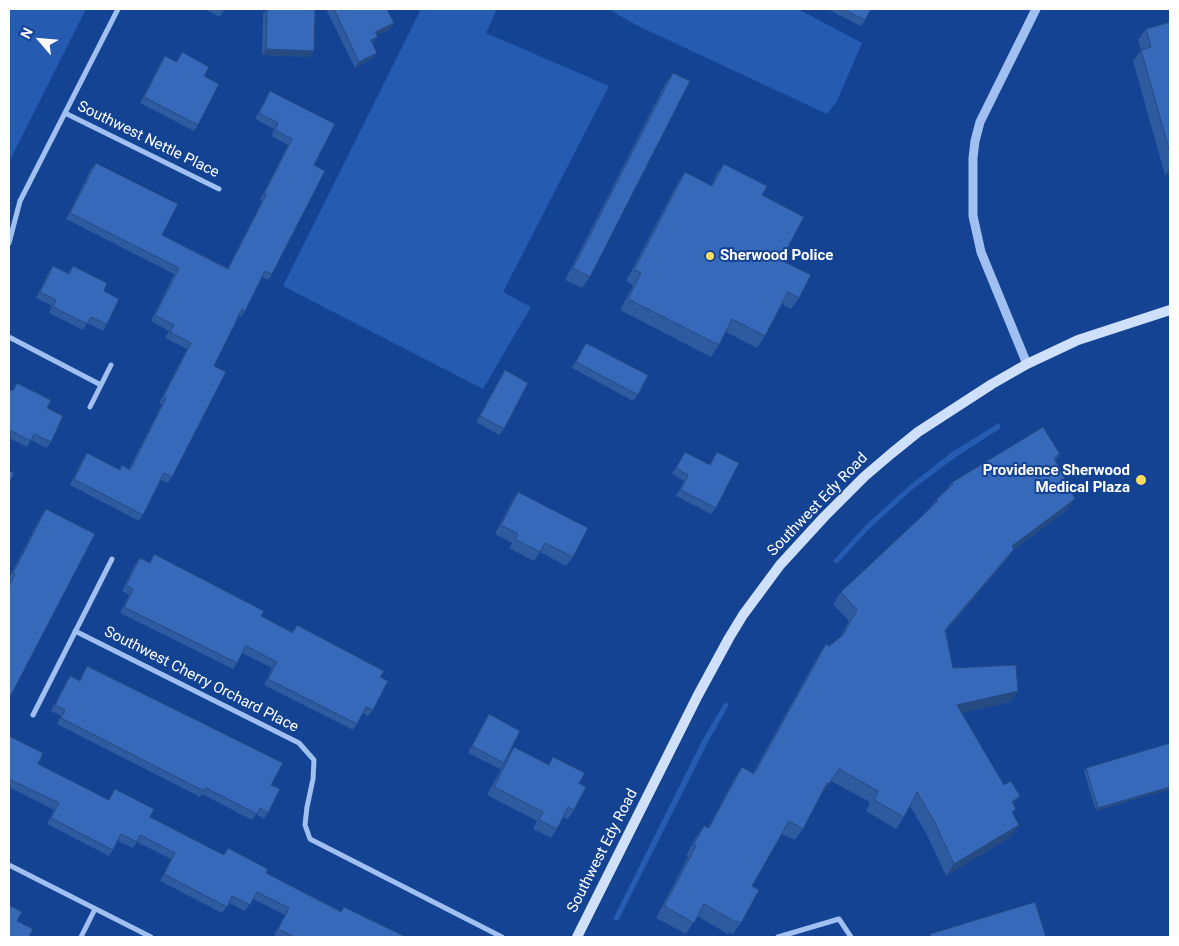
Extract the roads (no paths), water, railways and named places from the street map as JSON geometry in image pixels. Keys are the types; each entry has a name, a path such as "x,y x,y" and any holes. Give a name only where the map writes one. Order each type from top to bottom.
{"main road":[{"name":"Southwest Edy Road","path":"577,937 716,661 744,615 780,565 824,517 892,453 949,411 1027,364 1078,340 1170,310"}],"street":[{"path":"9,244 20,201 118,9"},
{"path":"1027,364 981,252 973,216 973,158 980,122 1036,9"},
{"name":"Southwest Nettle Place","path":"65,113 219,189"},
{"path":"9,338 101,385"},
{"path":"90,408 111,365"},
{"path":"33,715 112,559"},
{"name":"Southwest Cherry Orchard Place","path":"75,631 299,743 314,760 314,779 306,807 305,826 310,839 502,937"},
{"path":"9,865 151,937"},
{"path":"81,937 95,909"},
{"path":"778,937 839,918 851,937"}],"place":[{"name":"Sherwood Police","path":"710,256"},
{"name":"Providence Sherwood Medical Plaza","path":"1141,480"}]}
